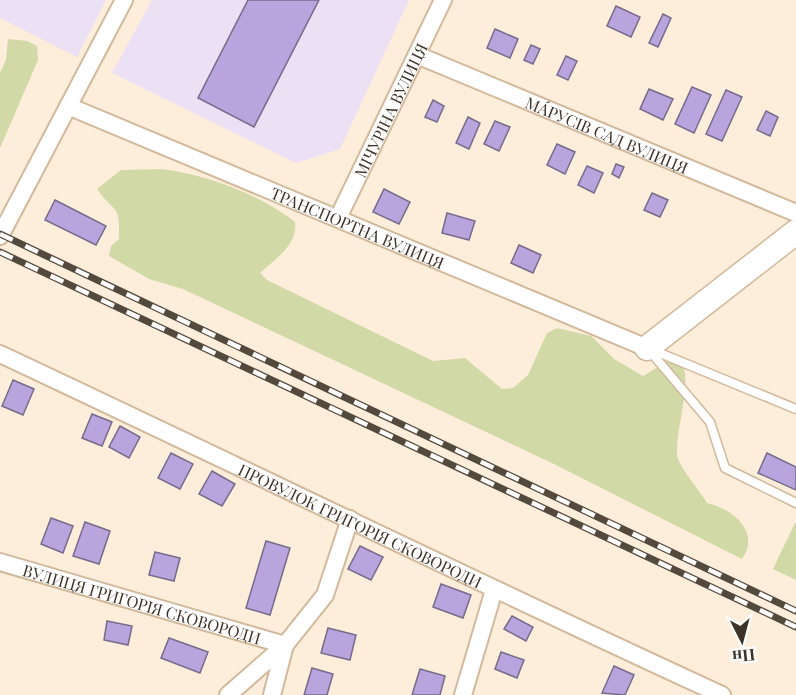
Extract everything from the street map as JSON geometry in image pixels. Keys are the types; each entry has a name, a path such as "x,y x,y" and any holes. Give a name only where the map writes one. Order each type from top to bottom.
{"street":[{"path":"0,236 124,0"},
{"name":"МІЧУРІНА ВУЛИЦЯ","path":"338,218 443,0"},
{"name":"МÁРУСІВ САД ВУЛИЦЯ","path":"417,55 796,213"},
{"name":"ТРАНСПОРТНА ВУЛИЦЯ","path":"68,106 647,348"},
{"path":"647,348 796,232"},
{"name":"ПРОВУЛОК ГРИГОРІЯ СКОВОРОДИ","path":"0,354 350,519 494,590 722,695"},
{"path":"228,695 285,645 325,595 350,519"},
{"name":"ВУЛИЦЯ ГРИГОРІЯ СКОВОРОДИ","path":"0,562 285,645"},
{"path":"463,695 494,590"},
{"path":"272,695 285,645"}],"lane":[{"path":"647,348 796,410"},
{"path":"647,348 710,422 725,468 796,503"}],"shaded area":[{"path":"0,0 106,0 77,57 0,18"},
{"path":"152,0 409,0 340,149 296,163 112,73"}],"green space":[{"path":"8,39 27,41 37,46 38,60 0,148 0,73 6,60"},
{"path":"162,169 197,176 232,187 266,203 295,222 293,238 289,245 260,273 267,280 433,361 465,358 502,389 513,388 528,375 547,333 557,328 591,336 614,359 643,376 678,355 683,364 685,389 677,443 678,460 707,503 726,510 741,523 748,540 742,559 554,464 183,289 149,279 109,256 111,246 119,239 119,219 115,210 97,189 121,170"},
{"path":"796,524 796,580 773,569"}],"building":[{"path":"248,0 319,0 254,127 198,98"},
{"path":"616,6 640,17 631,37 607,26"},
{"path":"663,14 671,18 658,47 649,43"},
{"path":"495,29 518,39 510,58 487,48"},
{"path":"531,45 540,49 533,64 524,60"},
{"path":"566,56 577,61 568,80 557,75"},
{"path":"692,87 711,95 694,133 675,124"},
{"path":"649,89 673,99 663,120 640,109"},
{"path":"726,90 742,97 722,141 706,134"},
{"path":"433,100 444,106 437,122 425,117"},
{"path":"766,111 778,117 770,136 757,130"},
{"path":"468,117 480,123 469,149 456,143"},
{"path":"495,121 510,127 499,151 484,144"},
{"path":"557,144 575,152 565,174 547,165"},
{"path":"616,164 624,167 619,178 612,174"},
{"path":"587,166 603,173 594,193 578,185"},
{"path":"384,189 410,202 399,224 373,212"},
{"path":"652,193 668,200 660,217 644,210"},
{"path":"55,200 106,226 96,245 45,220"},
{"path":"447,213 475,221 469,240 442,233"},
{"path":"519,245 541,255 533,273 511,263"},
{"path":"13,380 34,389 23,415 2,406"},
{"path":"92,414 112,422 102,446 82,438"},
{"path":"120,426 140,437 129,458 109,447"},
{"path":"171,453 193,464 180,489 158,478"},
{"path":"767,453 796,467 796,490 758,473"},
{"path":"212,471 235,484 222,506 199,494"},
{"path":"51,518 73,526 63,553 41,544"},
{"path":"85,522 110,531 99,564 73,556"},
{"path":"266,541 290,548 270,615 246,608"},
{"path":"360,546 383,557 371,580 348,569"},
{"path":"155,552 180,558 174,581 149,575"},
{"path":"441,584 471,595 463,618 433,607"},
{"path":"512,616 533,627 526,641 504,629"},
{"path":"107,621 132,626 128,645 104,640"},
{"path":"328,628 356,635 350,660 321,653"},
{"path":"169,638 208,652 200,673 161,658"},
{"path":"501,652 524,660 517,678 495,669"},
{"path":"614,666 634,675 625,695 602,693"},
{"path":"312,668 333,674 327,695 304,695"},
{"path":"420,669 445,676 440,695 412,695"}],"railway":[{"path":"0,234 796,611"},
{"path":"0,252 796,627"}]}
